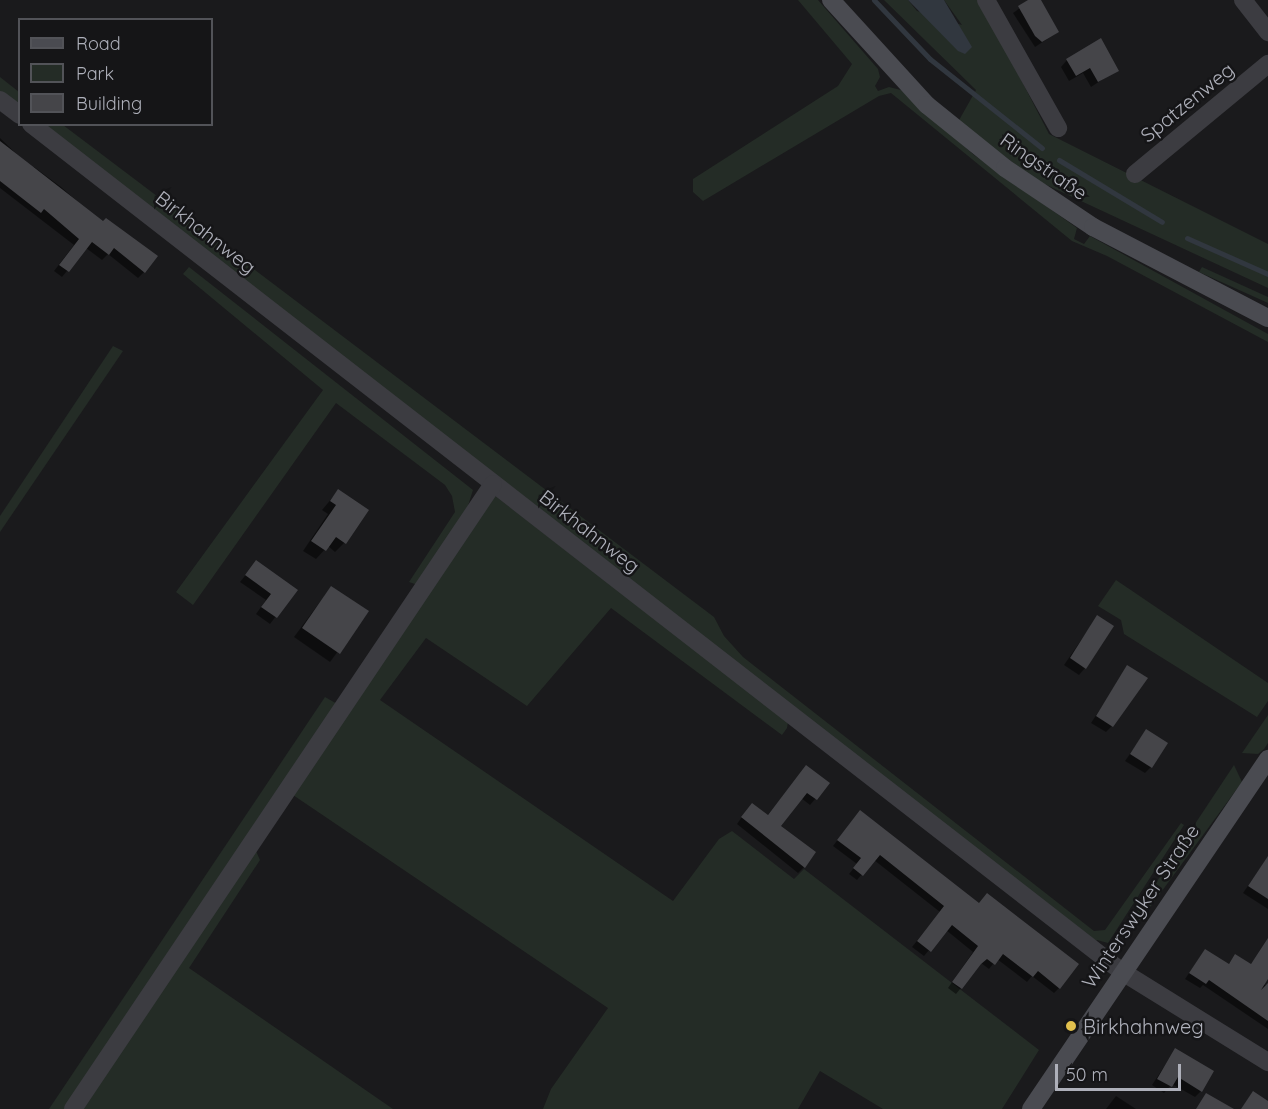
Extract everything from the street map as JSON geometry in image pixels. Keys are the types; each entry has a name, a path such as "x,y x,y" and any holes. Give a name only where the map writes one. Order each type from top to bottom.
{"main road":[{"name":"Ringstraße","path":"831,0 927,105 1005,168 1112,238 1268,318"},
{"name":"Winterswyker Straße","path":"1031,1109 1121,972 1268,759"}],"street":[{"path":"986,0 1058,128"},
{"path":"1243,0 1268,32"},
{"name":"Spatzenweg","path":"1135,174 1268,64"},
{"path":"0,100 18,114"},
{"name":"Birkhahnweg","path":"34,126 1121,972 1268,1062"},
{"path":"73,1109 493,484"}],"green space":[{"path":"798,0 818,0 878,69 880,77 875,86 878,91 889,87 901,90 974,155 1077,228 1074,239 1084,244 1090,236 1268,334 1268,342 1107,256 1072,241 891,93 879,96 703,201 693,192 693,179 838,86 852,64"},
{"path":"884,0 908,0 917,11 962,25 944,0 980,0 1049,134 1268,244 1268,288 1038,181 958,122 976,90"},
{"path":"0,77 18,91 18,105 0,91"},
{"path":"44,126 64,126 714,617 724,636 743,657 1094,931 1105,930 1181,823 1184,825 1108,943 1097,940 1093,945"},
{"path":"189,267 473,490 466,512 418,585 409,582 455,512 452,496 445,485 336,403 193,605 176,592 323,390 183,274"},
{"path":"1202,267 1268,297 1268,303 1199,272"},
{"path":"113,346 123,351 0,532 0,516"},
{"path":"494,495 788,722 787,728 782,735 611,608 527,706 426,638 380,700 673,901 719,839 732,831 794,879 804,869 1039,1050 1002,1109 883,1109 820,1071 798,1109 543,1109 551,1089 608,1008 293,795 256,851 260,860 189,968 393,1109 78,1109"},
{"path":"1116,580 1268,683 1268,701 1257,717 1124,634 1121,620 1098,606"},
{"path":"325,697 339,705 68,1109 49,1109"},
{"path":"1268,715 1268,743 1264,749 1258,754 1242,753"},
{"path":"1234,765 1242,782 1137,925 1132,919"}],"shaded area":[{"path":"908,0 944,0 972,47 965,54 958,51"}],"building":[{"path":"1028,0 1041,0 1059,32 1042,42 1035,36 1018,6"},
{"path":"1101,38 1119,71 1098,82 1090,68 1076,76 1066,59"},
{"path":"0,141 103,221 106,218 158,256 145,273 114,248 109,255 92,242 69,272 59,265 79,239 44,209 41,213 0,181"},
{"path":"338,489 369,510 346,544 336,537 326,551 311,541 336,505 330,501"},
{"path":"256,560 298,590 277,618 261,607 271,594 245,575"},
{"path":"331,586 369,611 340,654 302,628"},
{"path":"1097,615 1114,626 1086,669 1070,658"},
{"path":"1127,665 1148,678 1113,727 1096,716"},
{"path":"1146,729 1168,743 1152,768 1130,754"},
{"path":"806,765 830,783 817,800 807,793 781,826 816,852 805,868 741,817 752,803 768,815"},
{"path":"860,810 979,903 987,893 1079,964 1060,989 1038,971 1033,977 1003,954 995,965 987,959 981,964 962,989 952,982 978,946 952,925 931,952 917,941 944,906 880,855 863,876 853,868 861,858 837,840"},
{"path":"1268,856 1268,899 1248,886"},
{"path":"1268,938 1268,979 1261,990 1268,983 1268,1021 1209,980 1206,984 1189,973 1205,949 1229,964 1235,954 1251,964"},
{"path":"1175,1048 1214,1071 1202,1092 1178,1077 1172,1087 1157,1079"},
{"path":"1253,1091 1268,1101 1268,1109 1241,1109"},
{"path":"1206,1093 1234,1109 1196,1109"}],"waterway":[{"path":"874,0 930,59 1042,148"},
{"path":"1059,160 1162,222"},
{"path":"1187,238 1268,274"}],"place":[{"name":"Birkhahnweg","path":"1071,1026"}]}
